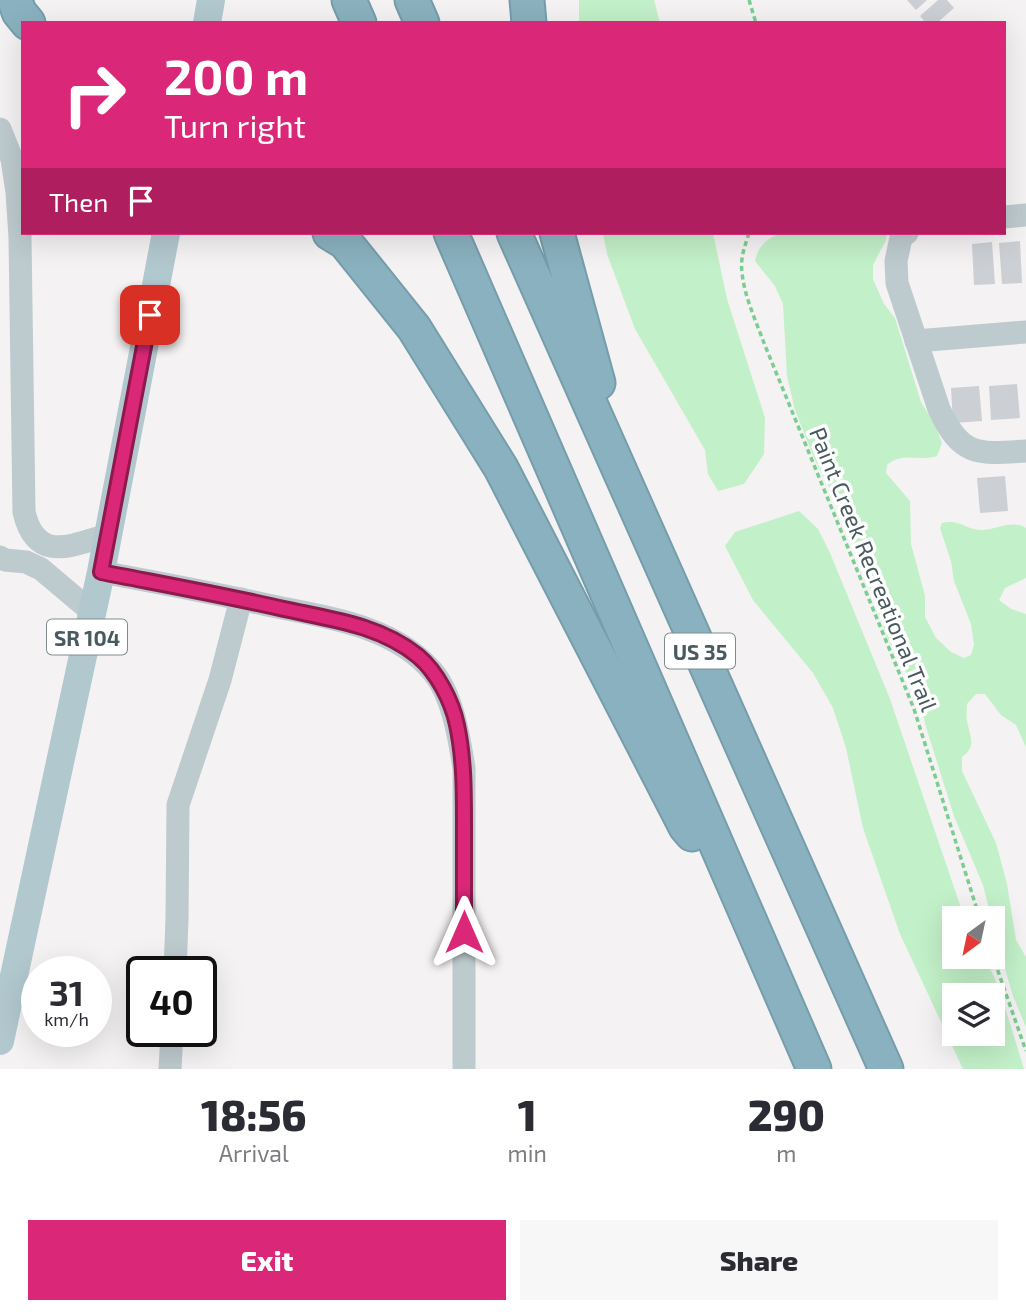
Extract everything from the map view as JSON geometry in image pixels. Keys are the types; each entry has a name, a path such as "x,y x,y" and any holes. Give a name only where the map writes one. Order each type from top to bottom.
{"highway":[{"path":"15,0 19,12 26,21"},
{"path":"349,0 358,21"},
{"path":"412,0 421,21"},
{"path":"527,0 529,21"},
{"path":"333,235 345,242 415,328 501,468 686,827 739,897"},
{"name":"US 35","path":"452,235 814,1069"},
{"name":"US 35","path":"515,235 886,1069"},
{"path":"559,235 597,376 603,434"}],"main road":[{"path":"207,21 211,0"},
{"name":"SR 104","path":"0,1041 101,572 166,235"}],"street":[{"path":"0,128 12,159 18,203 24,512 27,527 35,539 49,547 68,547 108,535"},
{"path":"1006,217 1026,215"},
{"path":"904,235 896,261 897,283 948,429 965,447 990,454 1026,451"},
{"path":"916,341 1026,332"},
{"path":"0,557 26,562 41,569 92,612"},
{"path":"101,572 348,623 396,642 418,656 435,674 457,722 464,768 464,1069"},
{"path":"176,956 178,805 220,680 241,599"},
{"path":"170,1069 171,1047"}],"path":[{"path":"748,0 755,21"},
{"name":"Paint Creek Recreational Trail","path":"748,235 742,254 742,272 749,302 914,709 976,906"},
{"path":"998,970 1026,1051"}],"green space":[{"path":"579,0 654,0 659,21 579,21"},
{"path":"603,235 713,235 727,299 765,418 764,454 744,484 718,491 708,474 705,450 635,329 607,254"},
{"path":"779,235 887,235 873,265 873,279 884,304 895,318 921,402 942,443 937,456 893,461 887,465 886,473 910,501 911,544 925,596 925,617 936,638 951,652 964,658 971,655 974,645 971,624 954,581 951,561 940,528 942,523 954,522 981,530 1009,525 1026,528 1026,578 1005,588 999,600 1011,609 1026,614 1026,747 1016,725 1001,715 985,694 976,694 967,704 971,745 962,757 962,771 996,843 1007,884 1016,940 1026,957 1026,1027 1005,969 1005,906 988,906 983,885 954,816 918,694 887,637 847,521 814,458 795,410 787,376 783,304 775,286 755,261 766,242"},
{"path":"799,511 818,529 830,553 890,699 960,906 942,906 942,970 991,970 997,983 942,983 942,1024 900,934 863,828 846,748 833,708 813,673 753,600 725,546 735,532"},
{"path":"1005,1007 1024,1069 963,1069 952,1046 1005,1046"}],"building":[{"path":"907,0 927,0 916,10"},
{"path":"938,0 947,0 954,8 939,21 924,21 920,16"},
{"path":"1020,241 1022,283 1002,284 999,243"},
{"path":"992,242 995,284 974,285 972,244"},
{"path":"1017,384 1020,418 991,420 989,386"},
{"path":"979,386 982,421 953,423 951,388"},
{"path":"1005,476 1008,511 980,513 977,478"}],"route":[{"path":"150,315 101,572 348,623 375,632 418,656 435,674 457,722 464,768 464,932"}]}
